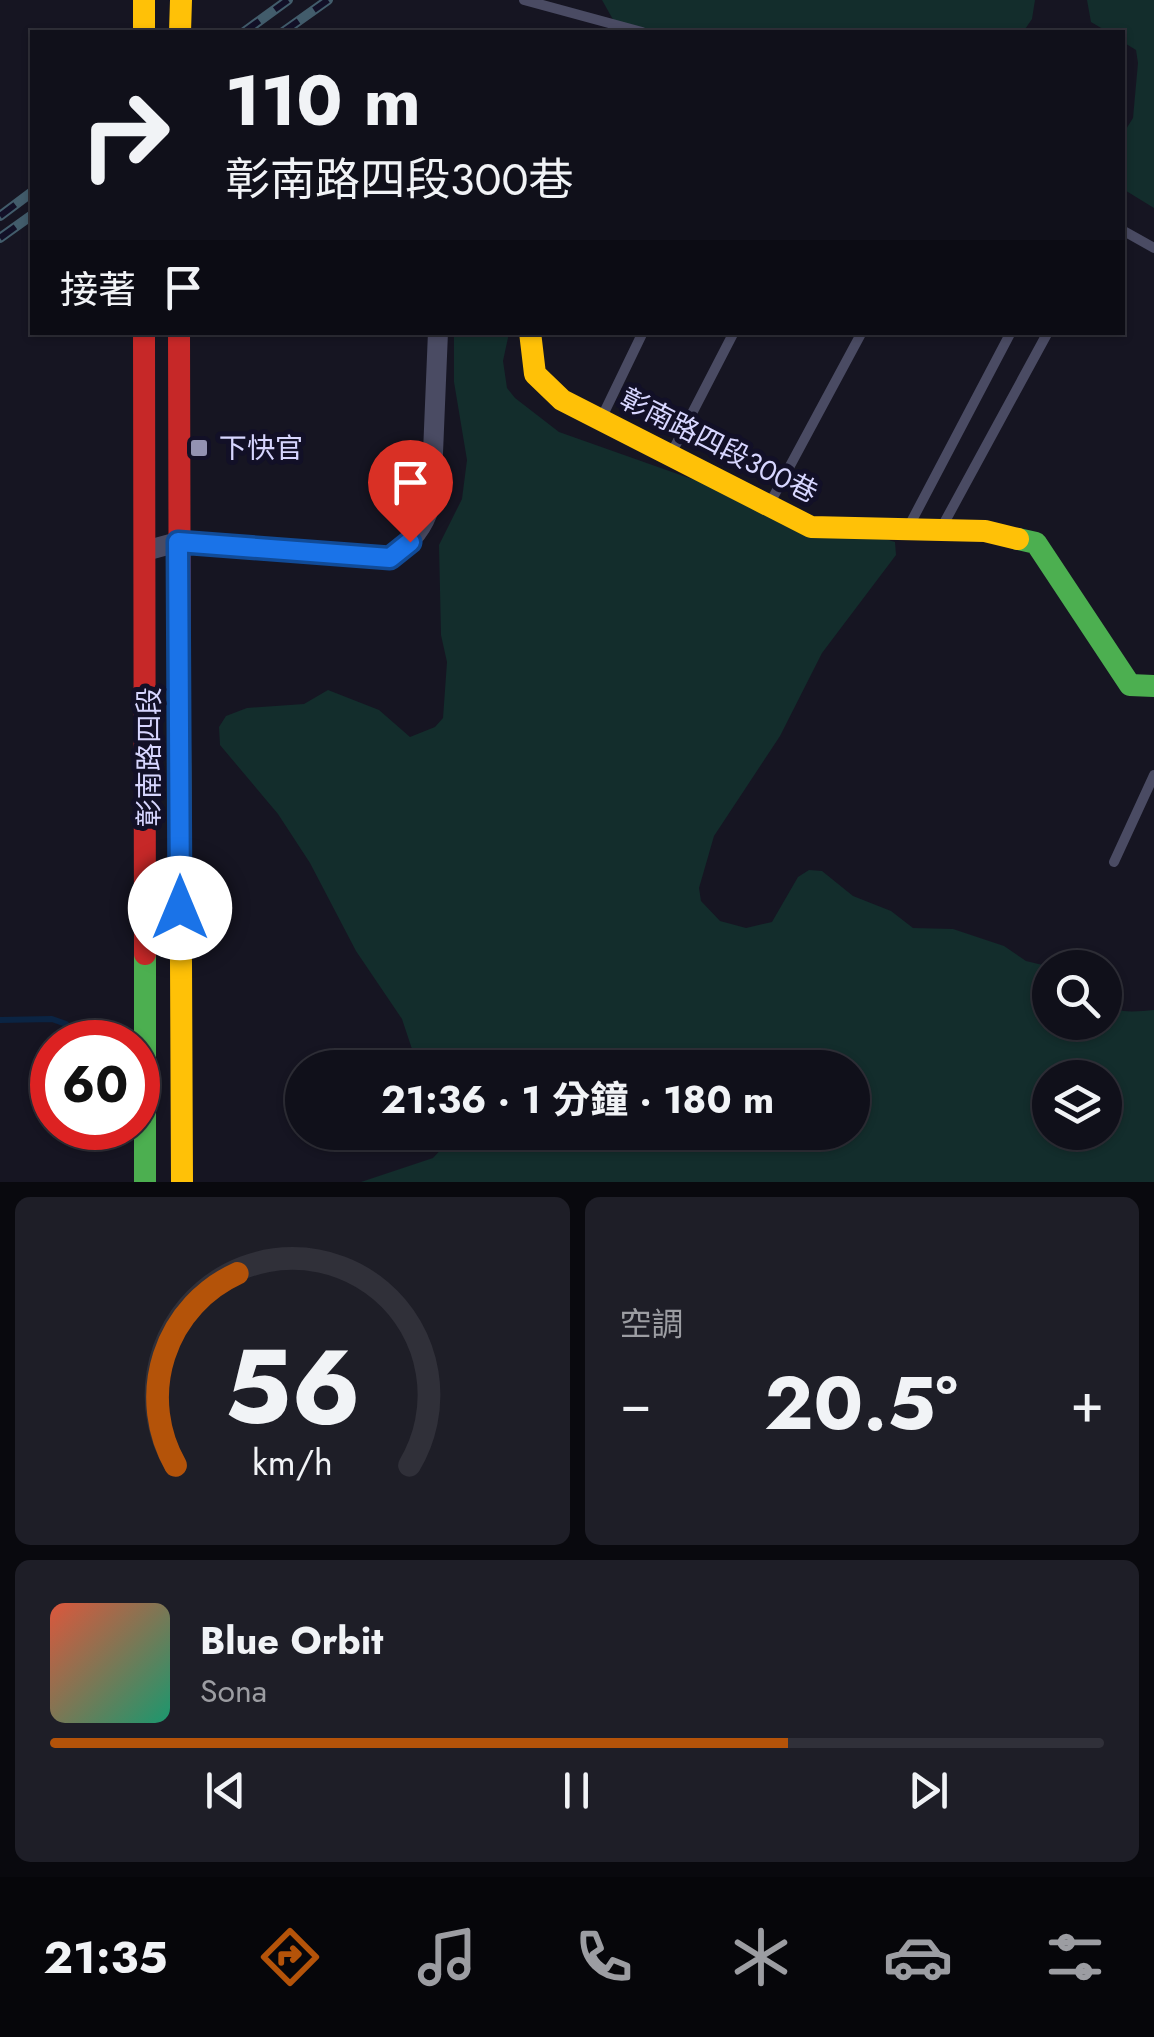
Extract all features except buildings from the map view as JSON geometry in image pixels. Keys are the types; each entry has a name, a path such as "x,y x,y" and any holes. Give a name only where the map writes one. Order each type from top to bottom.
{"main road":[{"path":"144,0 144,30"},
{"path":"180,0 180,30"},
{"name":"彰南路四段","path":"144,335 145,1182"},
{"name":"彰南路四段","path":"179,335 182,1182"},
{"name":"彰南路四段300巷","path":"530,335 535,374 562,400 811,527 985,531 1036,543 1130,685 1154,686"}],"street":[{"path":"145,551 178,542 390,558 426,522 431,501 438,335"}],"lane":[{"path":"524,0 635,30"},
{"path":"1125,232 1154,248"},
{"path":"601,420 643,335"},
{"path":"670,455 732,335"},
{"path":"768,506 860,335"},
{"path":"907,530 1009,335"},
{"path":"940,530 1046,335"},
{"path":"1114,862 1154,776"}],"green space":[{"path":"602,0 1035,0 1032,19 1024,30 619,30"},
{"path":"1087,0 1154,0 1154,208 1125,190 1125,131 1133,118 1136,50 1125,43 1125,30 1105,30 1091,22"},
{"path":"454,335 509,335 503,361 507,388 559,432 689,478 895,542 896,555 822,653 780,736 714,836 699,888 701,901 720,921 746,928 772,922 798,877 809,870 822,871 853,896 891,911 913,928 953,929 1004,946 1032,962 1032,1040 1122,1040 1122,1010 1154,1010 1154,1182 361,1182 433,1158 441,1150 870,1150 870,1050 412,1050 402,1019 356,951 310,863 278,814 220,745 219,727 226,716 247,708 304,704 328,690 379,710 410,737 435,727 443,718 447,662 441,635 439,545 462,499 467,460 454,382"}],"waterway":[{"path":"0,1020 55,1020"}],"railway":[{"path":"247,30 288,0"},
{"path":"286,30 328,0"},
{"path":"0,216 30,194"},
{"path":"0,238 30,216"}],"traffic: fast":[{"path":"1018,539 1036,543 1130,685 1154,686"},
{"path":"145,954 145,1182"}],"traffic: slow":[{"path":"144,0 144,30"},
{"path":"180,30 181,0"},
{"path":"530,335 535,374 562,400 811,527 985,531 1018,539"},
{"path":"180,741 182,1182"}],"traffic: jam":[{"path":"144,335 145,954"},
{"path":"179,335 180,741"}],"place":[{"name":"下快官","path":"199,448"}],"route":[{"path":"180,908 178,542 390,558 410,542"}]}
